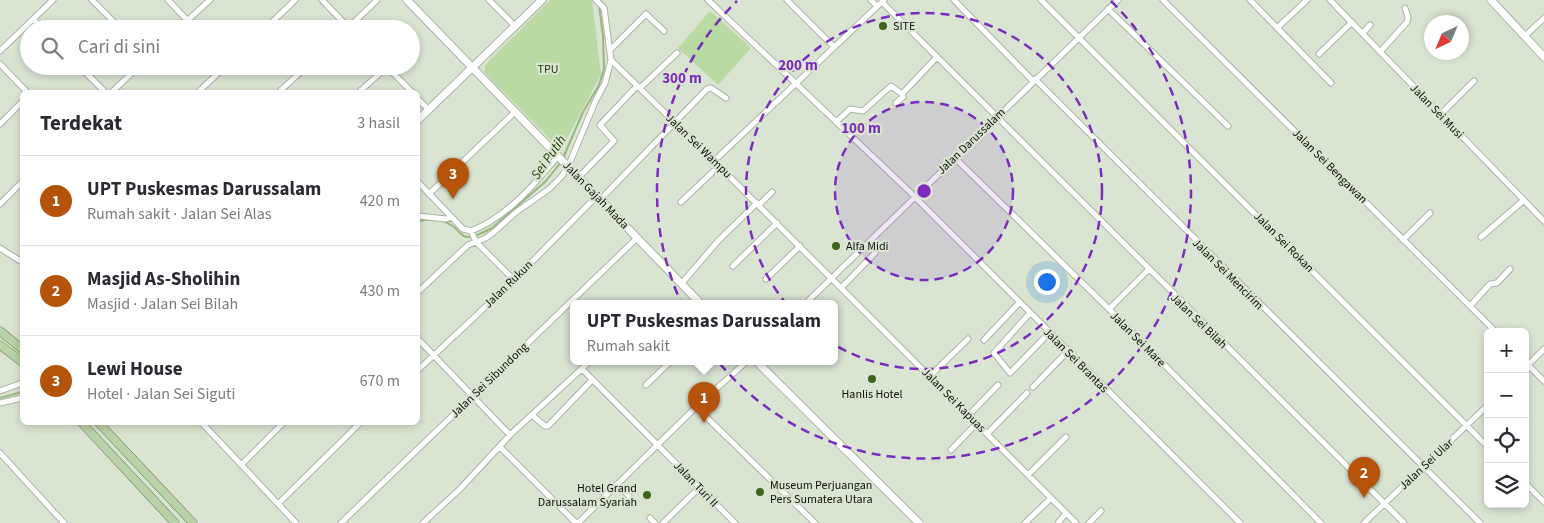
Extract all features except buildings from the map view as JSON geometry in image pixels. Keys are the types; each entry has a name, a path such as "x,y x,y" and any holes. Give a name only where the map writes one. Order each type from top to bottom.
{"main road":[{"path":"0,331 20,346"},
{"path":"0,345 20,360"},
{"path":"84,425 175,523"},
{"path":"101,425 193,523"}],"street":[{"path":"33,19 53,0"},
{"path":"92,0 112,20"},
{"path":"168,0 187,20 210,0"},
{"path":"274,20 295,0"},
{"path":"322,0 341,20"},
{"path":"356,20 377,0"},
{"name":"Jalan Gajah Mada","path":"407,0 697,300"},
{"path":"489,0 515,26"},
{"path":"420,118 542,0"},
{"path":"473,237 486,238 515,213 549,189 568,166 605,83 610,60 611,49 603,5 596,0"},
{"name":"Jalan Sei Brantas","path":"708,0 913,196 1240,523"},
{"path":"787,0 834,47"},
{"name":"Jalan Sei Bilah","path":"871,0 881,3 1404,523"},
{"name":"Jalan Sei Mencirim","path":"954,0 1424,465 1480,523"},
{"name":"Jalan Sei Rokan","path":"1041,0 1484,443"},
{"name":"Jalan Darussalam","path":"809,300 913,196 1118,0"},
{"name":"Jalan Sei Bengawan","path":"1163,0 1492,328"},
{"path":"1250,0 1331,83"},
{"path":"1277,28 1306,0"},
{"name":"Jalan Sei Musi","path":"1330,0 1544,221"},
{"path":"1491,0 1544,57"},
{"path":"714,161 881,3"},
{"path":"1380,52 1408,20 1404,8"},
{"path":"1108,9 1228,126"},
{"path":"611,49 646,14 664,31"},
{"path":"1525,36 1544,18"},
{"path":"1319,54 1352,22"},
{"path":"1363,33 1370,25"},
{"path":"0,51 20,32"},
{"path":"578,177 614,142 600,125 638,87 677,53"},
{"path":"896,104 903,97 902,94 936,58"},
{"name":"Jalan Sei Wampu","path":"610,60 832,279"},
{"path":"0,64 25,90"},
{"path":"88,75 103,90"},
{"path":"114,90 130,75"},
{"path":"200,90 216,75"},
{"path":"281,90 297,75"},
{"path":"361,90 377,75"},
{"path":"394,75 410,90"},
{"path":"1440,115 1474,81"},
{"path":"836,122 850,109 863,111 891,86 902,94"},
{"name":"Jalan Rukun","path":"420,368 514,280 675,124 708,89 711,88 726,98"},
{"path":"420,101 428,109"},
{"path":"0,124 20,104"},
{"path":"429,194 515,112"},
{"path":"420,290 468,245 473,237 538,180 559,157"},
{"name":"Jalan Sei Mare","path":"954,157 1109,309 1321,523"},
{"path":"681,202 719,166"},
{"path":"0,204 20,184"},
{"path":"420,184 514,280"},
{"path":"682,283 718,241 772,192"},
{"path":"1481,237 1524,200"},
{"path":"1404,240 1430,213"},
{"path":"420,216 446,219 451,217"},
{"path":"733,266 777,223"},
{"name":"Jalan Sei Sibundong","path":"572,300 637,238"},
{"path":"766,279 800,246"},
{"path":"0,248 20,261"},
{"path":"842,288 875,253"},
{"path":"1470,306 1490,284 1496,283 1510,269"},
{"path":"1109,309 1148,270"},
{"name":"Jalan Sei Kapuas","path":"832,279 1076,523"},
{"name":"Jalan Sei Sibundong","path":"341,523 570,302"},
{"path":"984,340 1019,303"},
{"path":"1030,313 994,353 1010,373 1049,333"},
{"path":"930,376 968,339"},
{"path":"420,341 510,435"},
{"path":"1529,362 1544,349"},
{"path":"1033,387 1067,352"},
{"path":"423,523 460,489 510,435 533,416 586,365"},
{"path":"646,385 667,365"},
{"path":"500,446 577,523 696,407 743,365"},
{"path":"760,365 918,523"},
{"path":"1529,368 1544,381"},
{"name":"Jalan Turi II","path":"582,369 735,523"},
{"path":"533,416 545,426 548,426 592,380"},
{"path":"0,391 20,384"},
{"path":"968,416 998,385"},
{"path":"987,434 1028,393"},
{"path":"0,403 20,398"},
{"path":"696,407 815,523"},
{"name":"Jalan Sei Ular","path":"1364,523 1484,409"},
{"path":"951,450 976,424"},
{"path":"204,425 296,523"},
{"path":"241,465 281,425"},
{"path":"278,504 358,425"},
{"path":"1028,475 1066,436"},
{"path":"0,453 64,523"},
{"path":"617,484 628,496"},
{"path":"663,523 700,487"},
{"path":"1529,487 1544,502"},
{"path":"1025,523 1051,498"},
{"path":"1089,523 1101,510"},
{"path":"1058,523 1066,514"},
{"path":"650,518 655,523"}],"green space":[{"name":"TPU","path":"550,0 592,0 601,74 561,150 484,72 486,64"},
{"path":"710,11 751,48 718,85 678,48"}],"waterway":[{"name":"Sei Putih","path":"563,158 583,112 599,85 604,69 603,36 599,5"},
{"name":"Sei Putih","path":"420,221 442,221 450,224 466,237 480,234 492,228 546,181 561,162"},
{"name":"Sei Putih","path":"0,398 20,393"}],"place":[{"name":"SITE","path":"883,26"},
{"name":"Lewi House","path":"453,199"},
{"name":"Alfa Midi","path":"836,246"},
{"name":"Hanlis Hotel","path":"872,379"},
{"name":"UPT Puskesmas Darussalam","path":"704,423"},
{"name":"Museum Perjuangan Pers Sumatera Utara","path":"760,492"},
{"name":"Hotel Grand Darussalam Syariah","path":"647,495"},
{"name":"Masjid As-Sholihin","path":"1364,498"}]}
